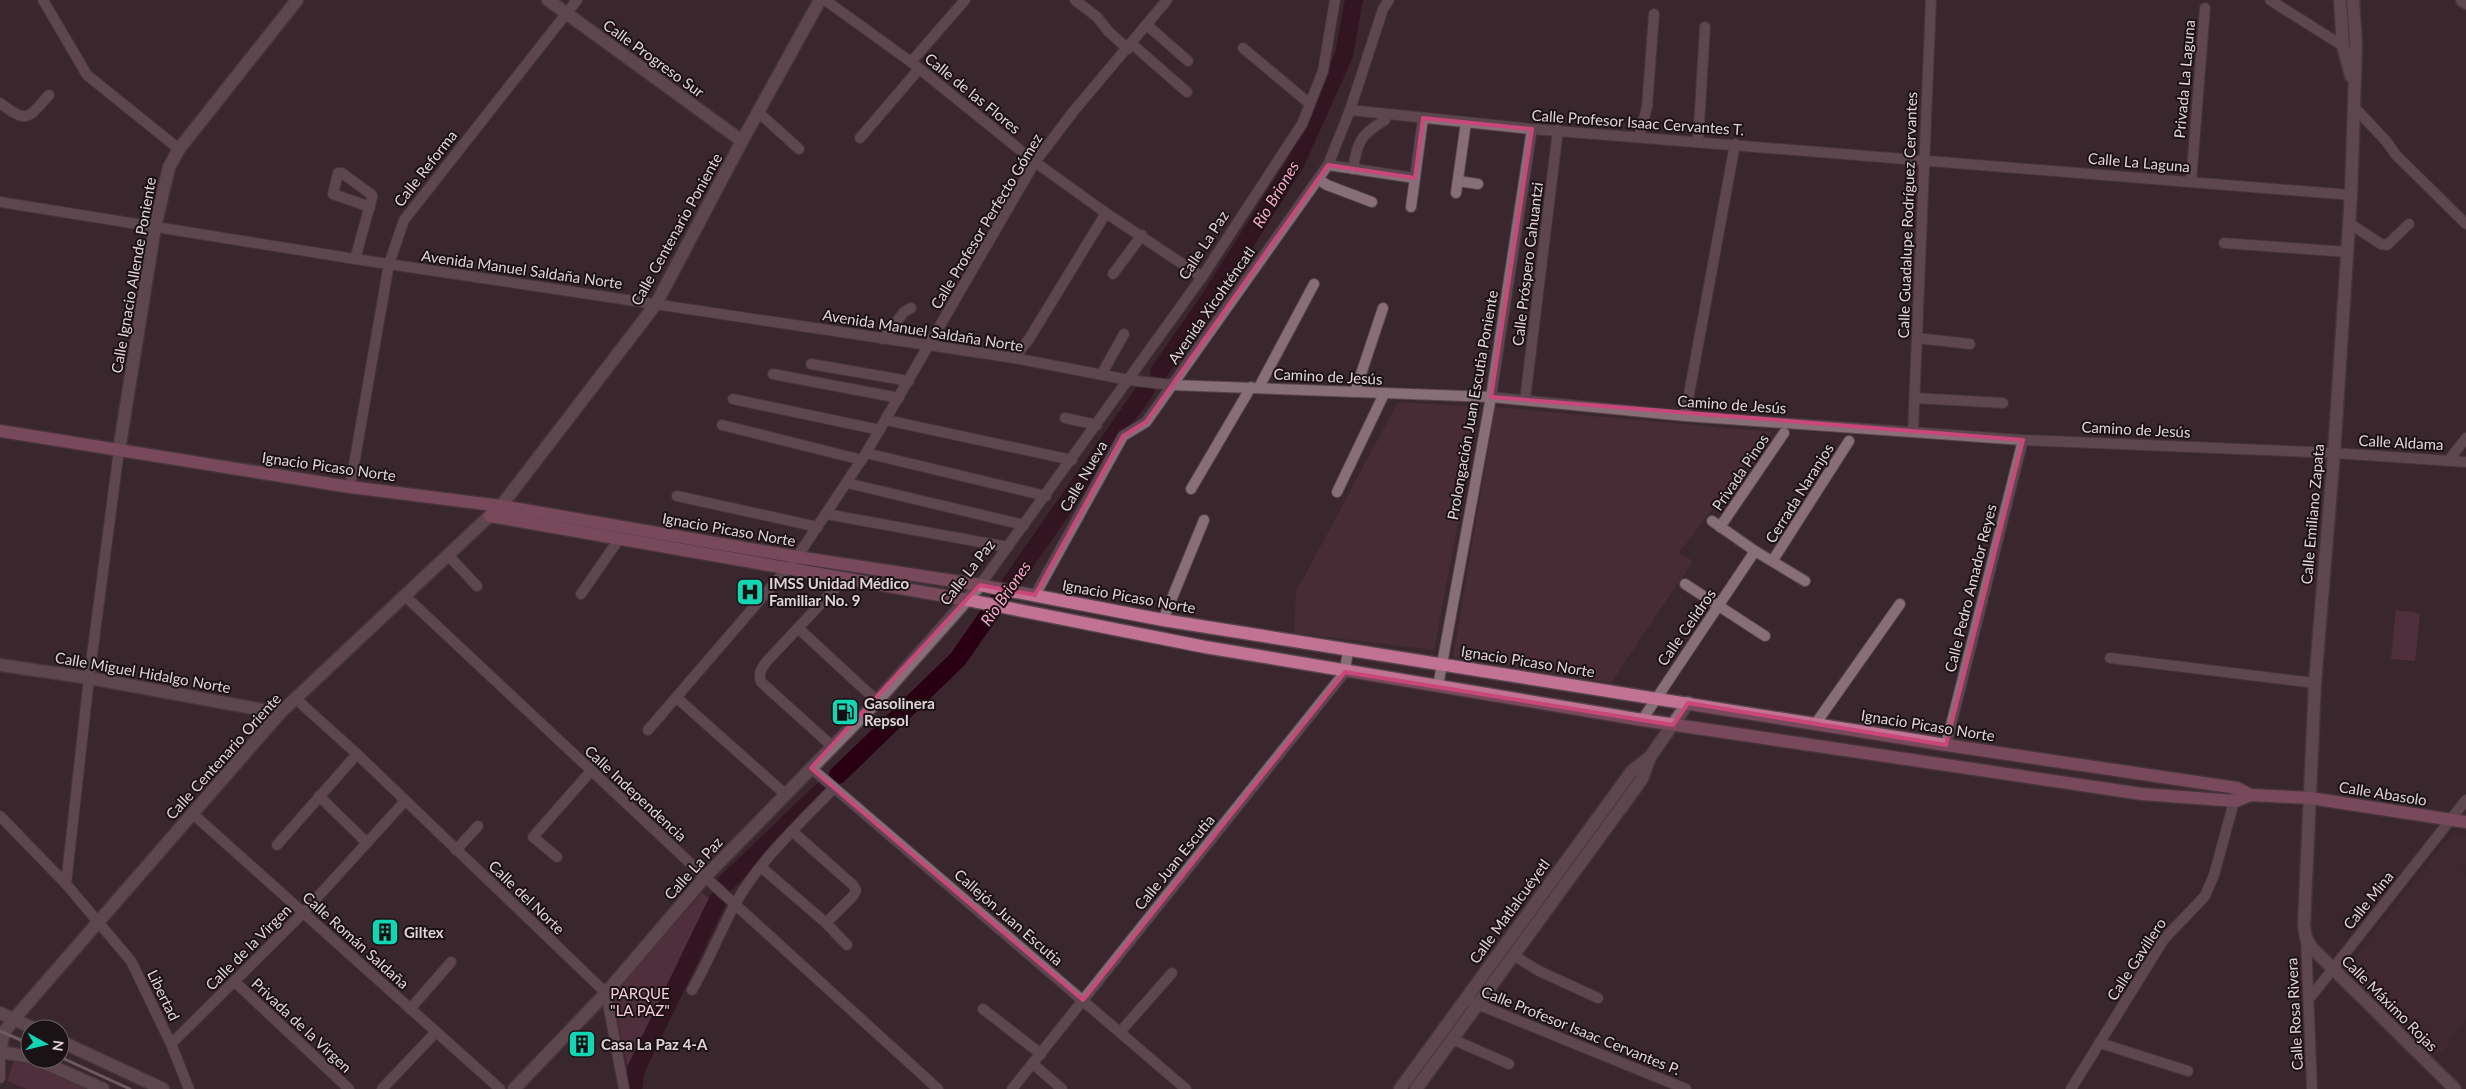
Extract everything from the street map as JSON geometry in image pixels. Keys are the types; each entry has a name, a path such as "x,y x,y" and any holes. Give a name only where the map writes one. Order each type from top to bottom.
{"main road":[{"name":"Calle Progreso Sur","path":"548,0 742,141"},
{"name":"Calle Centenario Poniente","path":"501,506 656,304 742,141 820,0"},
{"name":"Calle Emiliano Zapata","path":"2340,0 2343,46 2355,92"},
{"path":"2462,0 2466,3"},
{"name":"Calle Ignacio Allende Poniente","path":"119,450 155,227 169,167 179,149 294,1"},
{"name":"Calle Emiliano Zapata","path":"2306,938 2304,925 2314,683 2334,453 2356,109 2356,3"},
{"name":"Ignacio Picaso Norte","path":"0,431 350,487 501,506 797,557 998,588 1163,620 1816,723 2236,794"},
{"name":"Calle Centenario Oriente","path":"0,1052 4,1032 14,1019 280,713 501,506"},
{"name":"Ignacio Picaso Norte","path":"490,516 968,600 1345,672 1673,725 2142,794 2236,794 2310,798"},
{"name":"Calle La Paz","path":"514,1089 606,993 705,877 877,701 980,585"},
{"name":"Calle Miguel Hidalgo Norte","path":"0,665 89,678 280,713"},
{"name":"Calle Matlalcuéyetl","path":"1416,1089 1642,779 1650,757 1688,703"},
{"name":"Calle Matlalcuéyetl","path":"1400,1089 1632,771 1650,757"},
{"name":"Calle Abasolo","path":"2310,798 2466,822"},
{"name":"Calle Máximo Rojas","path":"2306,938 2332,969 2455,1089"},
{"path":"0,1013 20,1022"},
{"path":"70,1046 163,1089"},
{"path":"0,1052 20,1055"},
{"path":"58,1069 103,1089"}],"street":[{"path":"43,0 87,75 179,149"},
{"name":"Calle Reforma","path":"350,487 389,264 404,220 577,0"},
{"name":"Calle de las Flores","path":"825,0 915,66 1036,162 1106,213 1142,235 1202,277"},
{"path":"860,138 965,0"},
{"path":"1075,0 1098,17 1109,32 1130,46 1187,92"},
{"name":"Calle Profesor Perfecto Gómez","path":"648,730 797,557 880,430 1036,162 1073,112 1167,0"},
{"name":"Calle La Paz","path":"980,585 1072,460 1202,277 1302,124 1323,70 1335,0"},
{"name":"Avenida Xicohténcatl","path":"1172,385 1328,165 1350,110 1383,9 1389,0"},
{"name":"Calle Guadalupe Rodríguez Cervantes","path":"1914,432 1923,160 1931,0"},
{"path":"2270,0 2343,46"},
{"name":"Privada La Laguna","path":"2191,182 2205,8"},
{"path":"1639,137 1647,107 1654,14"},
{"path":"1147,25 1188,61"},
{"path":"1698,142 1705,27"},
{"path":"1243,48 1310,104"},
{"path":"0,103 22,117 32,114 49,95"},
{"path":"2356,109 2386,141 2396,155 2466,224"},
{"name":"Calle Profesor Isaac Cervantes T.","path":"1350,110 1532,129 1923,160"},
{"path":"758,112 799,149"},
{"path":"1352,169 1356,150 1361,139 1369,129 1385,120 1386,114"},
{"path":"1411,207 1423,118"},
{"path":"1456,193 1466,122"},
{"name":"Prolongación Juan Escutia Poniente","path":"1438,686 1491,397 1532,129"},
{"name":"Calle Próspero Cahuantzi","path":"1525,400 1558,130"},
{"path":"1685,416 1735,144"},
{"name":"Calle La Laguna","path":"1923,160 2351,195"},
{"path":"1328,165 1415,178"},
{"path":"1318,179 1327,185 1372,202"},
{"path":"1458,181 1478,184"},
{"name":"Avenida Manuel Saldaña Norte","path":"0,202 355,259 1014,358 1129,380"},
{"path":"355,259 370,207"},
{"path":"1014,358 1029,339 1106,213"},
{"path":"2349,223 2387,246 2409,224"},
{"path":"1113,274 1142,235"},
{"path":"2224,243 2347,252"},
{"path":"1191,489 1255,387 1314,284"},
{"path":"883,339 904,312 911,308"},
{"path":"1355,392 1382,308"},
{"path":"1101,375 1124,334"},
{"path":"1917,338 1970,344"},
{"path":"811,364 909,381"},
{"path":"773,374 899,398"},
{"name":"Camino de Jesús","path":"1129,380 1172,385 1491,397 1685,416 2023,440 2334,453"},
{"name":"Calle Nueva","path":"1029,594 1123,436 1146,422 1172,385"},
{"path":"1337,492 1384,394"},
{"path":"1915,398 2003,403"},
{"path":"734,399 880,430"},
{"path":"1065,418 1097,425"},
{"path":"886,420 1072,460"},
{"path":"722,425 1046,496"},
{"name":"Privada Pinos","path":"1755,551 1716,524 1784,433"},
{"path":"2450,460 2466,438"},
{"name":"Calle Pedro Amador Reyes","path":"1946,745 2023,440"},
{"name":"Cerrada Naranjos","path":"1773,560 1849,441"},
{"path":"66,884 89,678 119,450"},
{"name":"Calle Aldama","path":"2334,453 2466,462"},
{"path":"847,483 1024,525"},
{"path":"677,496 818,527"},
{"path":"826,514 1008,547"},
{"path":"1163,620 1204,520"},
{"path":"581,594 619,539"},
{"path":"1755,551 1773,560 1805,581"},
{"name":"Calle Celidros","path":"1642,720 1755,551"},
{"path":"448,556 477,586"},
{"path":"833,747 761,682 759,677 760,670 845,578"},
{"path":"1685,584 1764,636"},
{"name":"Calle Independencia","path":"405,596 705,877 938,1089"},
{"path":"1816,723 1900,604"},
{"path":"798,628 877,701"},
{"path":"1345,672 1348,650"},
{"path":"2110,658 2314,683"},
{"name":"Calle Juan Escutia","path":"1012,1089 1345,672"},
{"path":"677,698 785,794"},
{"name":"Calle del Norte","path":"296,699 357,754 606,993"},
{"path":"277,845 357,754"},
{"name":"Callejón Juan Escutia","path":"811,768 1186,1089"},
{"path":"557,857 533,837 591,771"},
{"path":"692,990 735,904 761,867 792,831 834,788"},
{"name":"Calle Gavillero","path":"2071,1089 2164,939 2206,896 2236,794"},
{"path":"319,796 366,842"},
{"name":"Calle Mina","path":"2309,999 2466,800"},
{"name":"Calle de la Virgen","path":"171,1044 303,913 405,801"},
{"name":"Calle Román Saldaña","path":"192,813 500,1089"},
{"name":"Libertad","path":"0,816 66,884 131,961 171,1044 189,1089"},
{"path":"456,850 478,826"},
{"path":"792,831 853,885 856,890 853,896 826,923"},
{"path":"761,867 826,923 847,945"},
{"name":"Calle Rosa Rivera","path":"2306,938 2312,1089"},
{"path":"1513,955 1539,971 1598,998"},
{"path":"410,1009 451,962"},
{"path":"1120,1032 1172,973"},
{"name":"Privada de la Virgen","path":"234,982 349,1089"},
{"path":"606,993 624,1084 619,1089"},
{"name":"Calle Profesor Isaac Cervantes P.","path":"1466,998 1686,1089"},
{"path":"983,1009 1040,1054"},
{"path":"382,1089 436,1032"},
{"path":"1452,1039 1509,1064"},
{"path":"2100,1043 2188,1071"},
{"path":"0,1052 0,1078"},
{"path":"1033,1064 1062,1089"}],"highlighted area":[{"path":"1423,118 1532,129 1491,397 2023,440 1946,745 1688,703 1673,725 1345,672 1083,1000 811,768 980,585 1035,595 1123,436 1146,422 1328,165 1415,178"}],"shaded area":[{"path":"1398,402 1480,407 1434,650 1294,633 1296,592"},
{"path":"1495,407 1771,432 1679,553 1693,561 1611,683 1453,657"},
{"path":"2454,831 2466,835 2466,864 2461,870 2466,875 2466,1018 2439,1057 2342,973"}],"green space":[{"path":"2396,610 2420,613 2415,661 2391,659"},
{"name":"PARQUE \"LA PAZ\"","path":"702,893 717,903 630,1078 612,994"},
{"path":"16,1055 20,1057 20,1069 46,1069 90,1089 27,1089 7,1081"}],"waterway":[{"name":"Rio Briones","path":"1159,372 1213,294 1295,164 1344,55 1354,0"},
{"name":"Rio Briones","path":"838,775 958,659 1146,389"},
{"name":"Rio Briones","path":"726,883 823,790"},
{"name":"Rio Briones","path":"633,1089 636,1069 718,900"}],"railway":[{"path":"0,1031 20,1040"},
{"path":"70,1062 130,1089"}],"place":[{"name":"IMSS Unidad Médico Familiar No. 9","path":"750,592"},
{"name":"Gasolinera Repsol","path":"845,712"},
{"name":"Giltex","path":"385,932"},
{"name":"Casa La Paz 4-A","path":"582,1044"}]}
